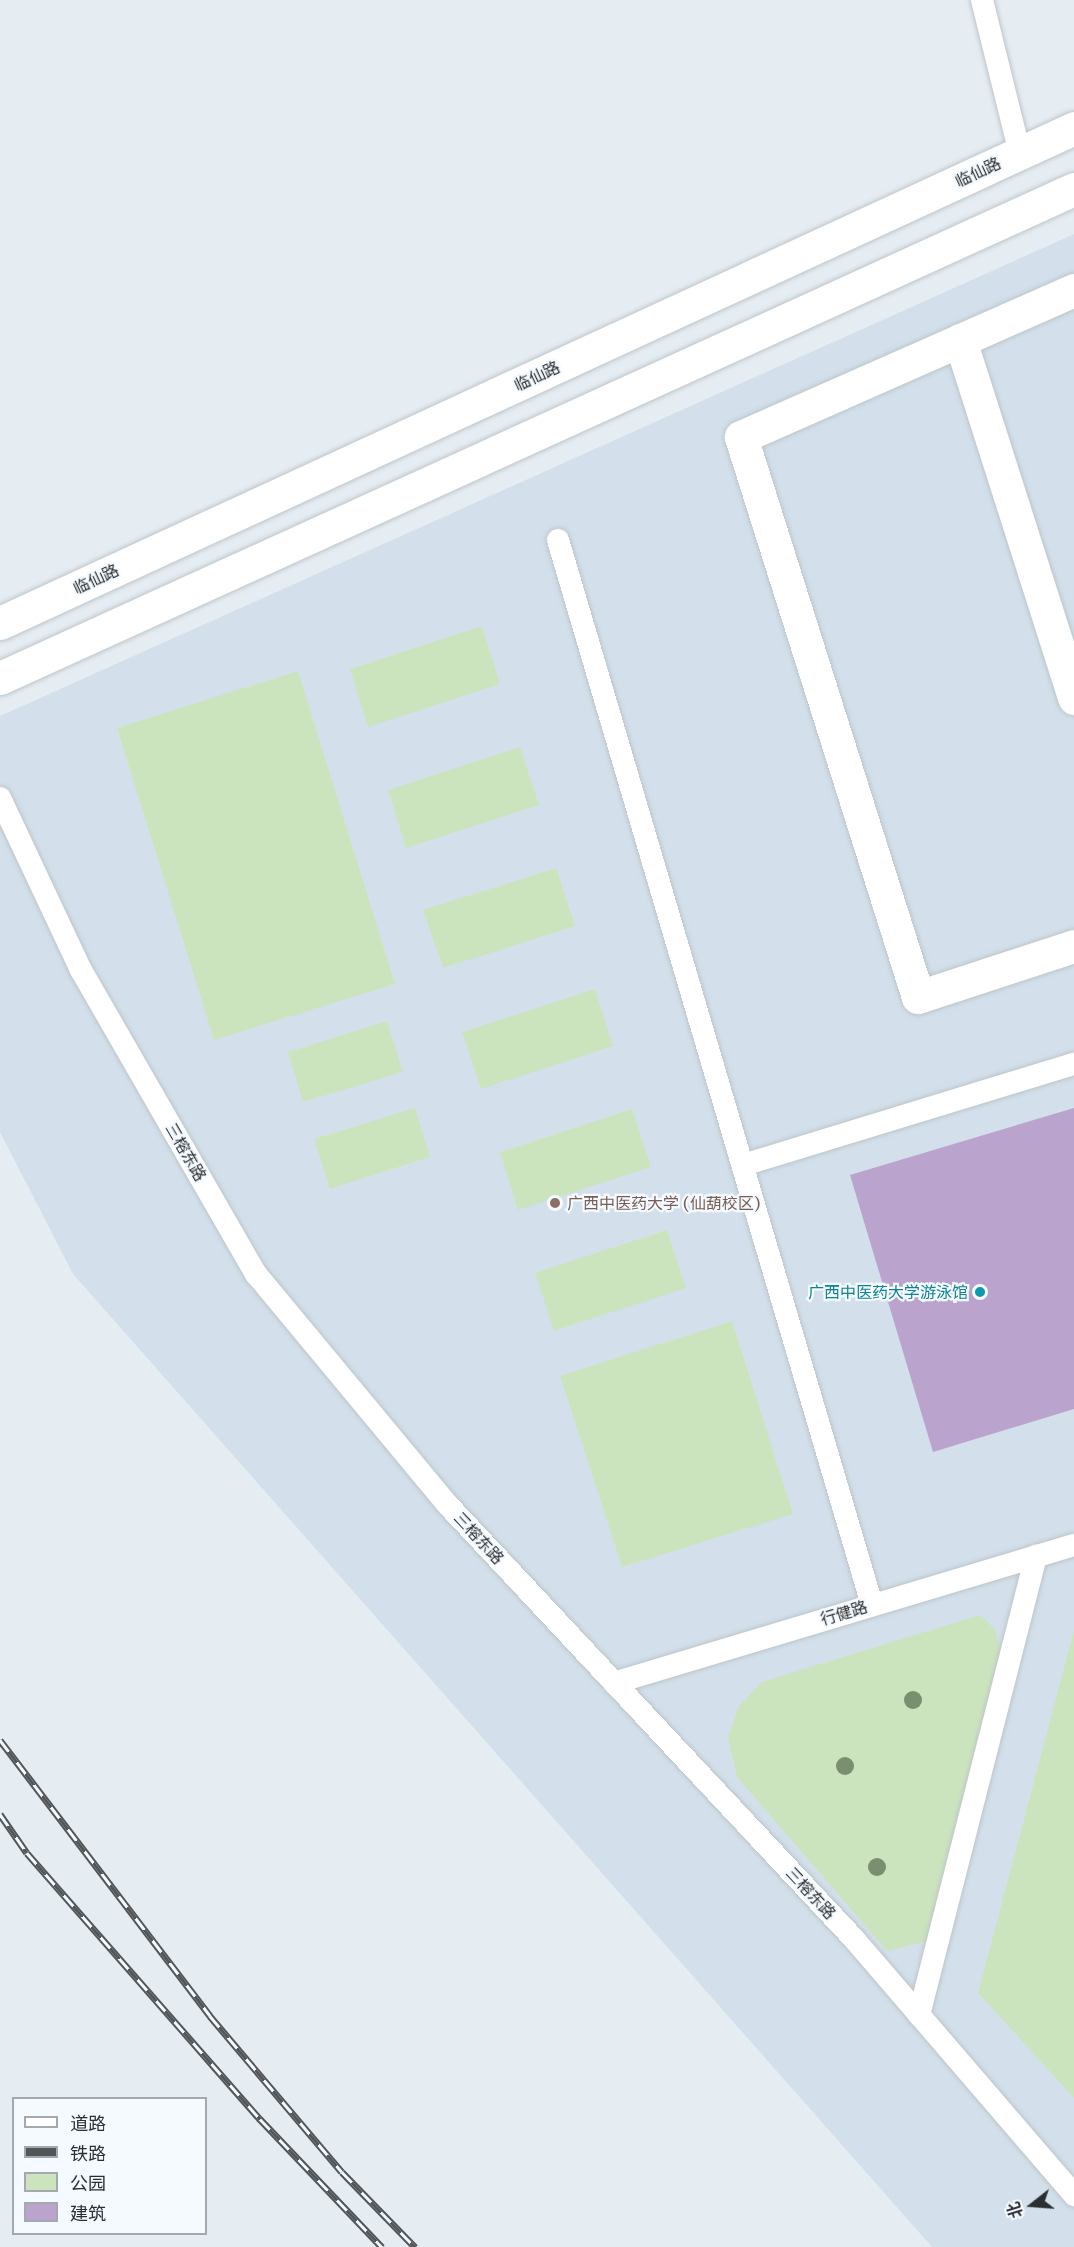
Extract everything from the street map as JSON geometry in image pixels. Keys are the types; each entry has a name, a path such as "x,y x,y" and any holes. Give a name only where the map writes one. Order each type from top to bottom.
{"street":[{"name":"临仙路","path":"0,623 1074,128"},
{"path":"0,678 1074,189"},
{"path":"1074,290 741,437 918,997 1074,946"},
{"path":"960,340 1074,698"}],"lane":[{"path":"982,0 1020,153"},
{"path":"558,540 872,1605"},
{"name":"三榕东路","path":"0,798 81,970 256,1274 447,1504 854,1939 1074,2194"},
{"path":"743,1165 1074,1064"},
{"name":"行健路","path":"614,1683 1074,1545"},
{"path":"919,2015 1036,1556"}],"shaded area":[{"name":"广西中医药大学 (仙葫校区)","path":"1074,234 1074,2247 932,2247 73,1274 0,1132 0,716"}],"green space":[{"path":"482,626 500,684 368,727 350,669"},
{"path":"298,671 395,984 214,1040 117,728"},
{"path":"520,747 539,805 406,848 388,790"},
{"path":"556,868 575,926 443,968 423,910"},
{"path":"595,989 613,1046 481,1089 462,1032"},
{"path":"387,1021 403,1072 303,1102 288,1052"},
{"path":"415,1108 430,1157 330,1189 314,1139"},
{"path":"632,1109 651,1167 518,1210 500,1152"},
{"path":"667,1230 686,1288 554,1331 535,1273"},
{"path":"732,1321 793,1514 622,1567 560,1376"},
{"path":"980,1615 995,1629 1002,1657 928,1941 887,1951 737,1777 728,1737 739,1706 762,1682"},
{"path":"1074,1630 1074,2098 978,1993"}],"building":[{"name":"广西中医药大学游泳馆","path":"1074,1108 1074,1409 933,1452 850,1175"}],"railway":[{"path":"0,1740 210,2016 342,2172 415,2247"},
{"path":"0,1814 27,1853 260,2119 382,2247"}],"place":[{"name":"广西中医药大学 (仙葫校区)","path":"555,1203"},
{"name":"广西中医药大学游泳馆","path":"980,1292"}]}
